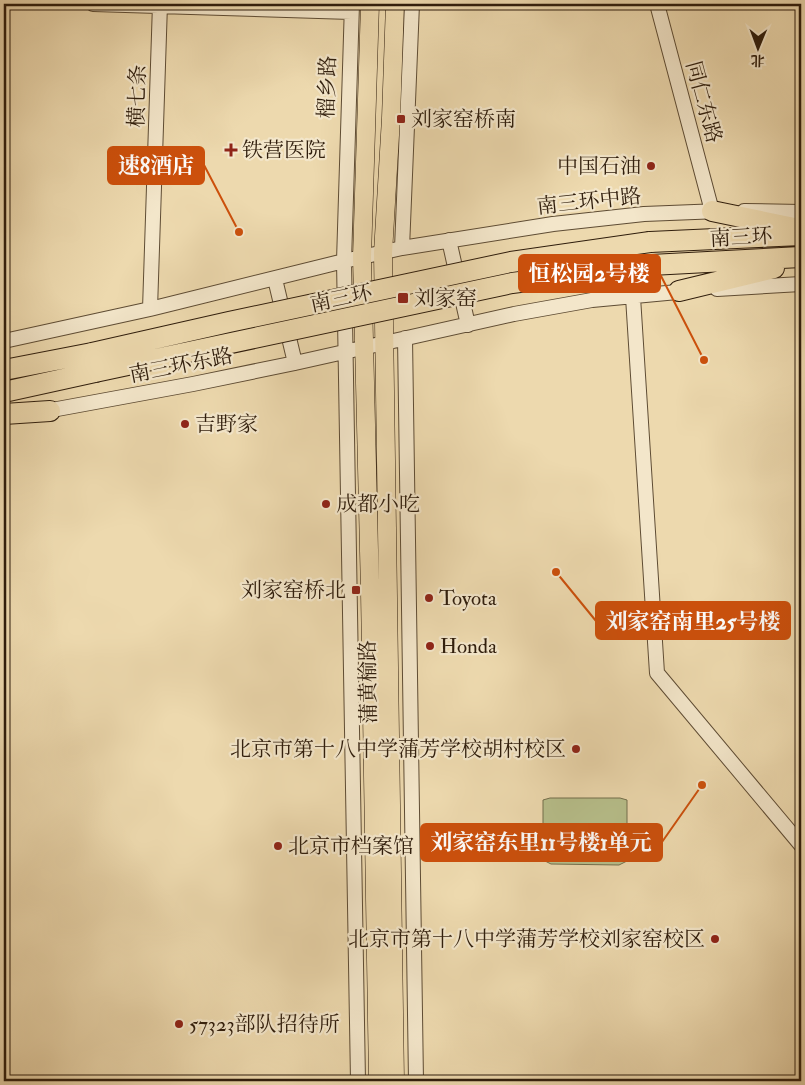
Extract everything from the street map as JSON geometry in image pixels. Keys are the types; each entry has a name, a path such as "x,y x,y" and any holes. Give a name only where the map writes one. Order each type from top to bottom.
{"highway":[{"path":"712,211 801,229"},
{"name":"南三环","path":"4,392 229,322 510,262 650,242 801,235"},
{"name":"南三环","path":"4,370 94,363 512,283 651,265 801,257"},
{"path":"679,291 801,261"},
{"path":"4,414 50,411"}],"main road":[{"name":"榴乡路","path":"364,347 362,257 370,4"},
{"path":"383,252 391,118 394,4"},
{"name":"蒲黄榆路","path":"383,252 396,1081"},
{"name":"蒲黄榆路","path":"364,347 378,1081"}],"street":[{"path":"93,4 352,8"},
{"path":"402,248 412,4"},
{"name":"同仁东路","path":"657,4 712,211"},
{"name":"横七条","path":"150,309 160,5"},
{"name":"榴乡路","path":"352,8 344,261 358,1081"},
{"name":"南三环中路","path":"362,257 402,248 553,224 644,214 712,211 801,212"},
{"path":"449,240 468,325"},
{"path":"4,341 150,309 362,257"},
{"path":"276,279 294,363"},
{"path":"385,343 514,314 592,300 679,291 801,284"},
{"path":"633,297 657,673 801,845"},
{"path":"404,338 416,1081"},
{"name":"南三环东路","path":"4,419 193,384 385,343"},
{"path":"391,746 410,731"}],"green space":[{"path":"550,798 620,798 627,800 627,861 619,865 551,864 543,860 543,800"}],"place":[{"name":"刘家窑桥南","path":"401,119"},
{"name":"铁营医院","path":"231,150"},
{"name":"中国石油","path":"651,166"},
{"name":"速8酒店","path":"239,232"},
{"name":"刘家窑","path":"403,298"},
{"name":"恒松园2号楼","path":"704,360"},
{"name":"吉野家","path":"185,424"},
{"name":"成都小吃","path":"326,504"},
{"name":"刘家窑南里25号楼","path":"556,572"},
{"name":"刘家窑桥北","path":"356,590"},
{"name":"Toyota","path":"429,598"},
{"name":"Honda","path":"430,646"},
{"name":"北京市第十八中学蒲芳学校胡村校区","path":"576,749"},
{"name":"刘家窑东里11号楼1单元","path":"702,785"},
{"name":"北京市档案馆","path":"278,846"},
{"name":"北京市第十八中学蒲芳学校刘家窑校区","path":"715,939"},
{"name":"57323部队招待所","path":"179,1024"}]}
